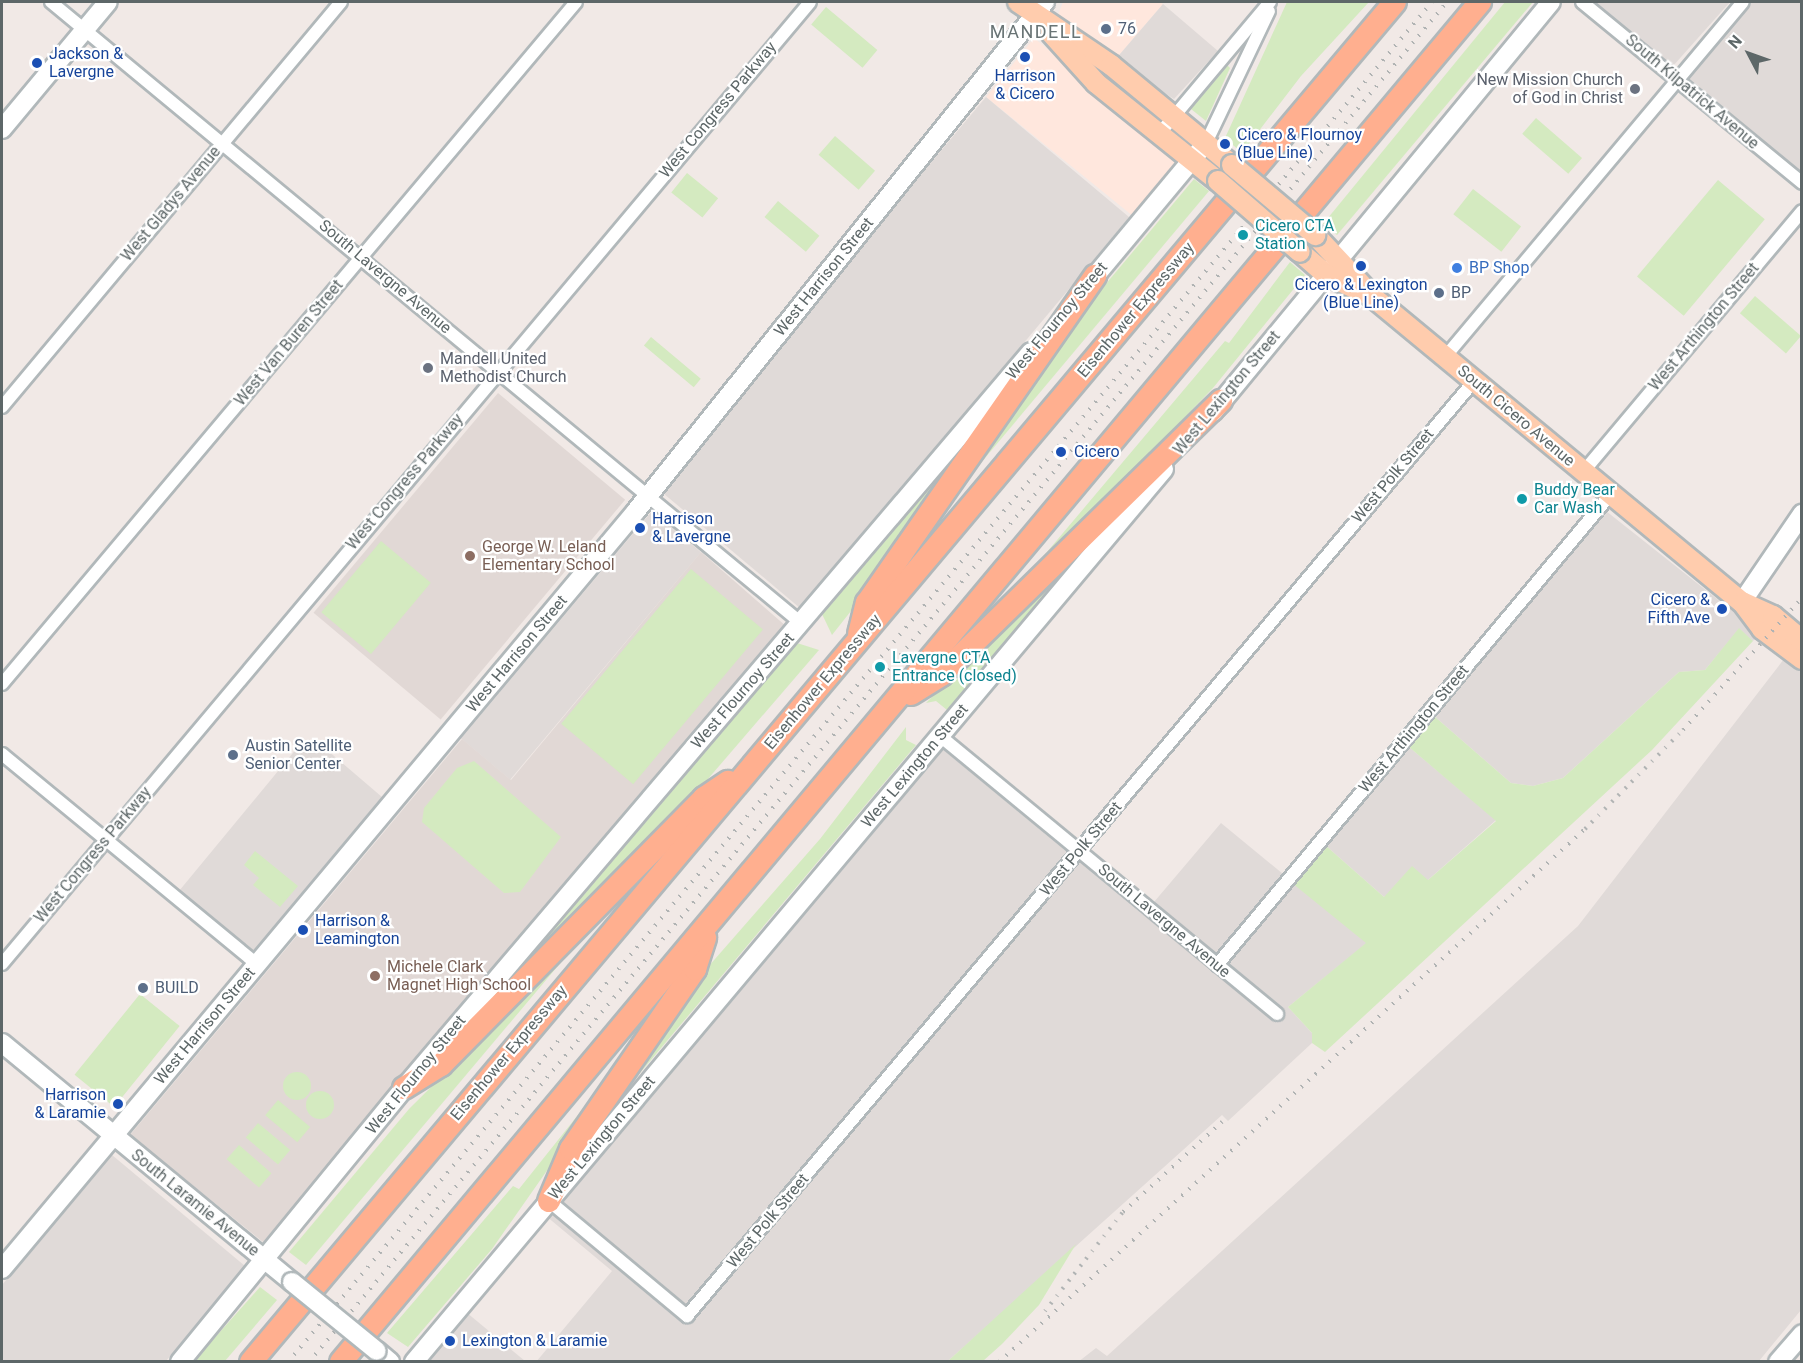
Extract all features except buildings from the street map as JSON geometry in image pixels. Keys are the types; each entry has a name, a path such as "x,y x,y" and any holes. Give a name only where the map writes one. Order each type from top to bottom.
{"highway":[{"name":"Eisenhower Expressway","path":"251,1362 1395,2"},
{"path":"341,1362 1480,2"},
{"path":"856,643 867,603 1095,276"},
{"path":"892,706 941,675 1221,401"},
{"path":"404,1088 441,1065 704,798 752,766"},
{"path":"549,1201 571,1149 695,969 710,924"}],"main road":[{"name":"South Cicero Avenue","path":"1018,2 1040,8 1339,254 1374,298 1742,602 1762,629 1802,659"},
{"name":"South Cicero Avenue","path":"1040,8 1096,83 1193,159 1325,274 1374,298"},
{"name":"South Cicero Avenue","path":"1742,602 1773,616 1802,640"}],"street":[{"name":"South Lavergne Avenue","path":"51,2 801,623"},
{"path":"2,129 108,2"},
{"name":"West Gladys Avenue","path":"2,407 341,2"},
{"name":"West Van Buren Street","path":"2,684 576,2"},
{"name":"West Congress Parkway","path":"2,964 810,2"},
{"name":"West Flournoy Street","path":"1160,133 1272,2"},
{"name":"West Flournoy Street","path":"180,1362 404,1088 801,623 1206,143 1272,2"},
{"name":"West Lexington Street","path":"414,1362 1285,325 1339,254 1551,2"},
{"name":"South Kilpatrick Avenue","path":"1582,2 1802,183"},
{"path":"1445,357 1503,285 1743,2"},
{"name":"West Harrison Street","path":"2,1269 648,495 1040,8"},
{"name":"West Arthington Street","path":"1584,471 1802,211"},
{"name":"West Polk Street","path":"549,1201 687,1317 1474,381"},
{"name":"West Arthington Street","path":"1217,964 1611,494"},
{"path":"1742,602 1802,514"},
{"name":"South Lavergne Avenue","path":"940,736 1277,1014"},
{"path":"2,754 256,964"},
{"name":"South Laramie Avenue","path":"2,1043 384,1356"},
{"path":"1778,1362 1800,1340"}],"shaded area":[{"name":"76","path":"1063,2 1160,2 1163,4 1114,61 1057,17"},
{"path":"1591,2 1730,2 1673,66"},
{"path":"1751,2 1801,2 1801,174 1686,79"},
{"path":"1163,4 1218,51 1174,99 1114,61"},
{"path":"1034,38 1180,156 1132,215 986,97"},
{"path":"986,97 1129,217 801,609 658,488"},
{"name":"George W. Leland Elementary School","path":"498,393 625,500 441,720 314,613"},
{"path":"652,511 701,552 510,780 461,739"},
{"path":"1606,511 1760,633 1753,641 1739,629 1705,670 1679,672 1563,778 1533,786 1511,783 1434,716"},
{"name":"Michele Clark Magnet High School","path":"701,552 787,627 263,1242 130,1135 462,739 511,780"},
{"path":"1801,637 1801,1310 1759,1361 1078,1362 1096,1348 1107,1356 1578,926"},
{"path":"302,742 314,751 320,744 382,797 255,954 179,891"},
{"path":"940,747 1143,915 1221,823 1367,943 1288,1007 1312,1033 1312,1043 1228,1121 1222,1115 948,1361 536,1362 612,1271 546,1216"},
{"path":"1409,747 1496,820 1428,880 1384,897 1325,845"},
{"path":"112,1155 245,1266 166,1361 2,1361 2,1285"},
{"path":"466,1312 525,1361 428,1362"}],"green space":[{"path":"1287,2 1369,2 1301,76 1242,153 1225,138"},
{"path":"1505,2 1533,2 1337,235 1323,224"},
{"path":"826,7 877,50 863,68 811,25"},
{"path":"1227,65 1230,68 1206,121 1191,109"},
{"path":"1536,118 1582,158 1568,174 1522,134"},
{"path":"835,136 875,171 859,190 819,155"},
{"path":"687,173 718,198 702,218 671,192"},
{"path":"1194,179 1209,191 964,483 1084,310"},
{"path":"1718,180 1765,219 1684,316 1637,277"},
{"path":"1473,189 1521,227 1501,252 1453,214"},
{"path":"778,201 819,236 806,252 765,217"},
{"path":"1290,262 1305,275 1213,388 1045,562 1041,559 1225,341 1229,343"},
{"path":"1755,296 1801,336 1786,353 1740,313"},
{"path":"651,337 701,379 694,387 644,345"},
{"path":"1006,393 862,597 832,635 822,614"},
{"path":"1137,488 947,710 936,701 926,703"},
{"path":"381,541 431,583 371,654 321,612"},
{"path":"691,569 763,629 633,784 561,724"},
{"path":"1739,628 1753,641 1652,750 1325,1052 1312,1043 1312,1033 1288,1007 1366,943 1292,883 1325,845 1384,897 1412,866 1428,880 1496,821 1409,747 1434,716 1511,783 1533,786 1563,778 1679,672 1705,670"},
{"path":"797,643 819,650 670,823 467,1029"},
{"path":"906,727 906,740 916,745 603,1117 694,983 820,839"},
{"path":"474,761 561,837 520,892 504,893 422,822 424,808 457,768"},
{"path":"255,851 298,886 280,907 253,885 259,878 244,865"},
{"path":"584,935 306,1265 289,1252 409,1109"},
{"path":"140,994 180,1026 114,1107 75,1075"},
{"path":"644,1032 492,1249 408,1347 387,1333 513,1186 519,1189"},
{"path":"297,1072 307,1076 311,1086 307,1096 297,1100 287,1096 283,1086 287,1076"},
{"path":"320,1091 330,1095 334,1105 330,1115 320,1119 310,1115 306,1105 310,1095"},
{"path":"278,1100 310,1127 297,1142 265,1115"},
{"path":"258,1123 290,1150 278,1165 246,1138"},
{"path":"239,1145 271,1173 259,1188 227,1159"},
{"path":"1076,1244 1039,1305 1002,1344 983,1361 948,1361"},
{"path":"260,1287 277,1300 225,1361 194,1361"}],"railway":[{"path":"288,1362 1432,2"},
{"path":"309,1362 1447,2"},
{"path":"999,1362 1585,829 1683,730 1802,598"},
{"path":"1045,1311 1123,1212 1222,1122"}],"place":[{"name":"76","path":"1106,29"},
{"name":"Harrison & Cicero","path":"1025,57"},
{"name":"Jackson & Lavergne","path":"37,63"},
{"name":"New Mission Church of God in Christ","path":"1635,89"},
{"name":"Cicero & Flournoy (Blue Line)","path":"1225,144"},
{"name":"Cicero CTA Station","path":"1243,235"},
{"name":"Cicero & Lexington (Blue Line)","path":"1361,266"},
{"name":"BP Shop","path":"1457,268"},
{"name":"BP","path":"1439,293"},
{"name":"Mandell United Methodist Church","path":"428,368"},
{"name":"Cicero","path":"1061,452"},
{"name":"Buddy Bear Car Wash","path":"1522,499"},
{"name":"Harrison & Lavergne","path":"640,528"},
{"name":"George W. Leland Elementary School","path":"470,556"},
{"name":"Cicero & Fifth Ave","path":"1722,609"},
{"name":"Lavergne CTA Entrance (closed)","path":"880,667"},
{"name":"Austin Satellite Senior Center","path":"233,755"},
{"name":"Harrison & Leamington","path":"303,930"},
{"name":"Michele Clark Magnet High School","path":"375,976"},
{"name":"BUILD","path":"143,988"},
{"name":"Harrison & Laramie","path":"118,1104"},
{"name":"Lexington & Laramie","path":"450,1341"}],"district":[{"name":"MANDELL","path":"1036,32"}]}
